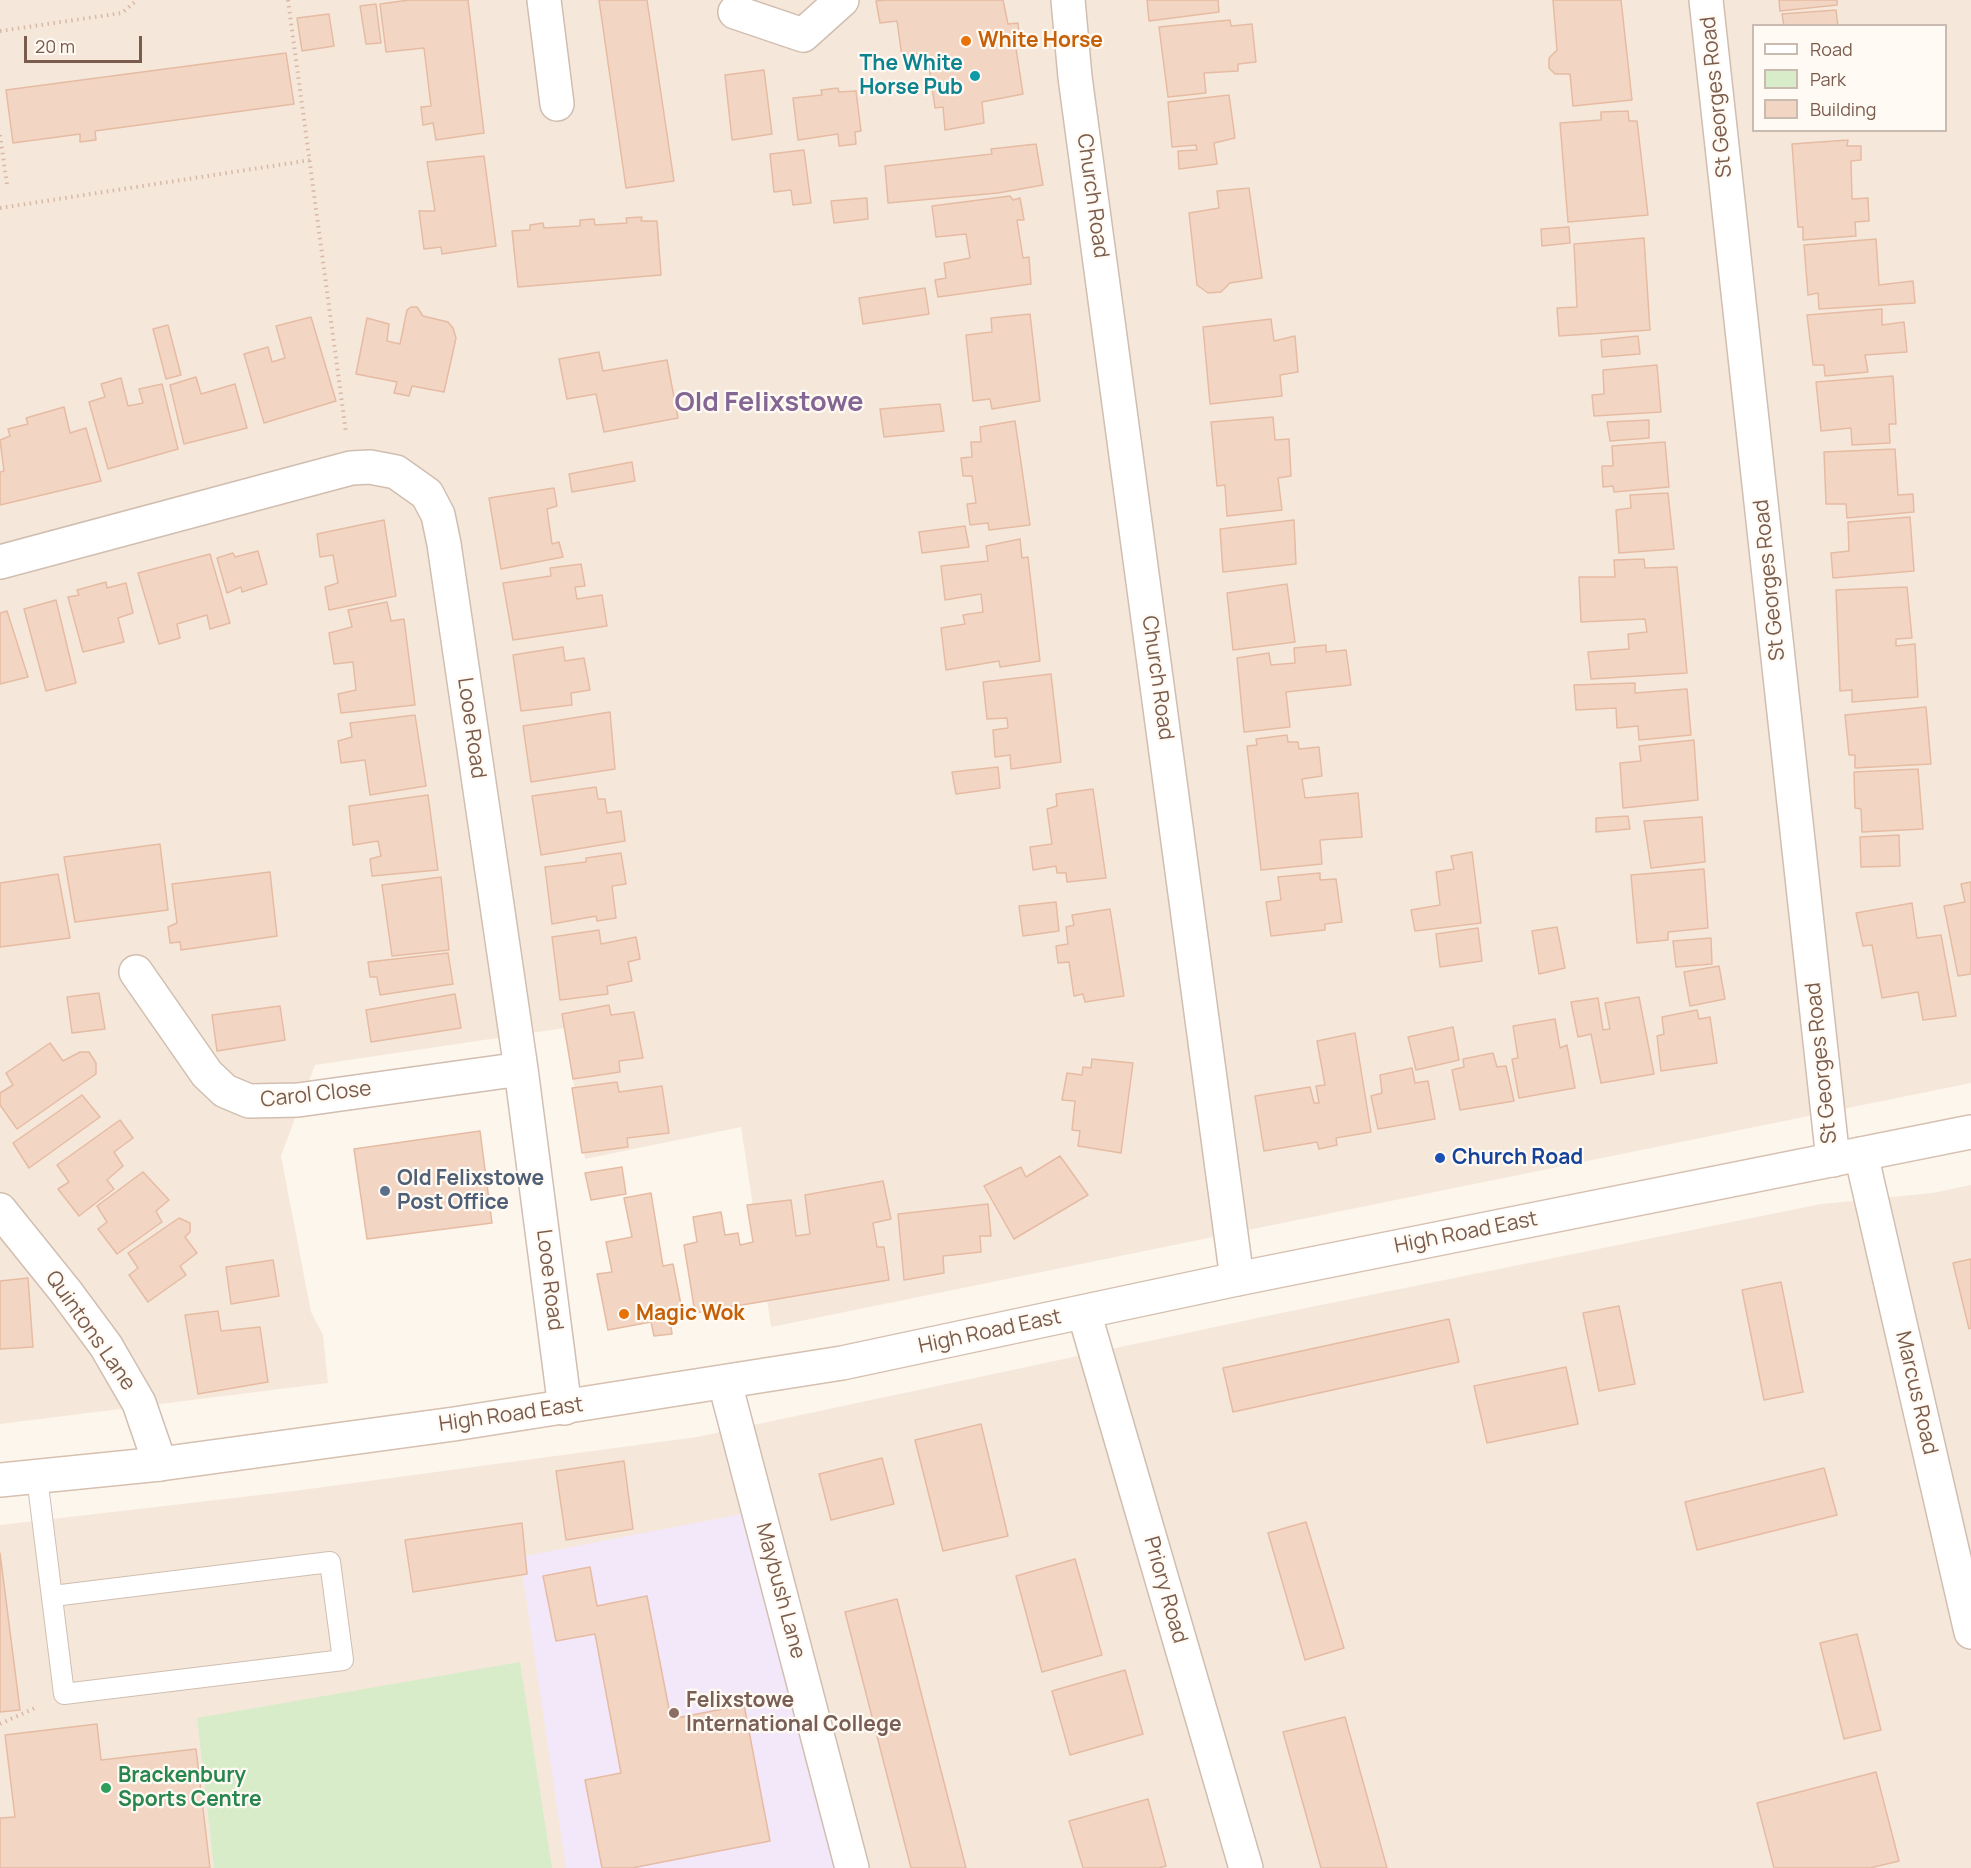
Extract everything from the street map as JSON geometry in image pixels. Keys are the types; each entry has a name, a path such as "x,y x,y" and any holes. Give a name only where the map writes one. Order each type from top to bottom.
{"street":[{"path":"544,0 557,104"},
{"path":"735,12 802,35 842,0"},
{"name":"Church Road","path":"1068,0 1075,77 1237,1279"},
{"name":"St Georges Road","path":"1706,0 1847,1157"},
{"name":"Looe Road","path":"0,562 351,468 370,467 406,477 427,494 438,515 521,1069 565,1408"},
{"name":"Carol Close","path":"136,972 207,1074 225,1092 237,1098 263,1102 298,1100 521,1069"},
{"name":"High Road East","path":"0,1480 160,1464 565,1408 725,1383 853,1360 1237,1279 1971,1132"},
{"name":"Marcus Road","path":"1847,1157 1971,1632"},
{"name":"Quintons Lane","path":"0,1210 106,1346 139,1403 160,1464"},
{"name":"Priory Road","path":"1084,1312 1246,1868"},
{"name":"Maybush Lane","path":"725,1383 852,1868"}],"lane":[{"path":"37,1477 64,1694 343,1660 330,1562 52,1596"}],"path":[{"path":"0,31 122,13 137,0"},
{"path":"288,0 351,468"},
{"path":"0,135 7,185"},
{"path":"0,208 311,159"},
{"path":"0,1724 64,1694"}],"shaded area":[{"path":"0,0 1971,0 1971,1083 771,1327 741,1127 585,1159 565,1028 315,1065 281,1156 311,1312 323,1335 328,1383 0,1424"},
{"path":"1971,1185 1971,1868 0,1868 0,1525 294,1491 697,1437 1276,1314 1821,1204 1932,1193"},
{"name":"Felixstowe International College","path":"752,1512 847,1868 566,1868 520,1557"}],"green space":[{"path":"520,1662 552,1868 214,1868 197,1718"}],"building":[{"path":"409,0 468,0 484,133 436,140 433,123 423,125 421,107 431,106 424,48 386,52 380,4"},
{"path":"599,0 647,0 674,181 626,188"},
{"name":"The White Horse Pub","path":"1003,0 1008,24 1018,23 1020,43 1015,42 1023,94 982,102 984,123 945,130 943,107 935,108 927,52 902,57 897,21 880,23 876,1"},
{"path":"1147,0 1218,0 1219,12 1149,21"},
{"path":"1553,0 1621,0 1632,100 1573,106 1570,74 1555,74 1549,68 1549,58 1557,50"},
{"path":"1779,0 1837,0 1837,5 1780,11"},
{"path":"376,4 381,43 366,44 360,6"},
{"path":"1836,10 1838,24 1784,24 1782,14"},
{"path":"329,14 334,46 302,51 297,18"},
{"path":"1230,20 1231,26 1252,24 1256,62 1238,64 1238,71 1204,73 1206,93 1168,97 1159,27"},
{"path":"286,53 294,104 95,131 96,140 80,142 80,134 13,143 6,90"},
{"path":"764,70 772,134 732,140 725,75"},
{"path":"838,88 839,92 856,91 861,131 855,132 856,144 839,146 838,134 798,140 793,98 822,95 821,90"},
{"path":"1229,95 1235,138 1214,143 1217,164 1179,169 1178,151 1197,150 1196,145 1172,147 1168,102"},
{"path":"1628,111 1629,121 1637,121 1648,215 1568,222 1560,123 1601,120 1601,112"},
{"path":"1848,140 1847,146 1861,146 1861,160 1851,161 1852,199 1868,198 1869,221 1855,222 1856,236 1803,240 1803,227 1798,227 1792,144"},
{"path":"1036,144 1043,185 998,193 888,203 885,166 992,154 991,149"},
{"path":"804,150 811,203 793,205 791,190 774,192 770,154"},
{"path":"484,156 496,246 442,254 441,247 424,249 419,211 435,211 427,162"},
{"path":"1249,188 1262,278 1230,283 1221,292 1208,293 1197,285 1189,213 1219,208 1217,191"},
{"path":"1010,196 1013,200 1020,198 1024,220 1017,220 1023,258 1029,257 1031,284 938,297 935,280 946,278 944,263 970,258 966,234 936,237 932,206"},
{"path":"867,198 868,219 834,223 831,201"},
{"path":"642,217 641,221 657,221 661,275 518,287 512,231 530,230 530,225 543,223 544,228 580,226 580,220 594,219 595,225 627,223 626,218"},
{"path":"1569,227 1570,243 1542,246 1541,229"},
{"path":"1644,238 1650,330 1559,336 1557,308 1577,307 1574,244"},
{"path":"1876,239 1879,285 1913,281 1915,303 1819,309 1818,293 1808,295 1804,245"},
{"path":"925,288 929,314 863,324 859,298"},
{"path":"417,307 423,316 448,322 453,328 456,338 444,392 412,386 409,396 394,393 397,382 356,374 367,318 389,324 387,341 400,344 407,310"},
{"path":"1882,309 1882,325 1904,322 1907,352 1865,355 1868,372 1825,376 1824,365 1813,365 1807,315"},
{"path":"1030,314 1040,401 992,409 990,399 973,401 966,335 992,332 991,318"},
{"path":"311,317 336,401 264,423 244,354 268,347 272,362 285,358 276,326"},
{"path":"1271,319 1274,341 1295,336 1298,372 1280,375 1282,396 1210,404 1203,327"},
{"path":"168,325 181,375 166,379 153,329"},
{"path":"1638,336 1640,354 1602,357 1601,340"},
{"path":"599,352 603,371 667,360 678,418 604,432 596,394 567,399 559,359"},
{"path":"1657,365 1661,412 1594,416 1592,395 1604,394 1603,370"},
{"path":"1893,376 1896,424 1889,424 1890,443 1852,445 1851,428 1821,431 1816,382"},
{"path":"196,377 201,394 235,384 247,428 184,444 170,385"},
{"path":"121,378 128,406 143,403 139,389 162,384 178,449 108,469 89,402 105,397 101,384"},
{"path":"940,404 944,431 884,437 880,409"},
{"path":"64,407 70,433 86,428 101,481 0,505 0,472 4,471 0,440 10,436 8,429 28,424 26,418"},
{"path":"1273,417 1275,440 1289,439 1291,476 1278,478 1282,510 1227,516 1225,485 1217,486 1211,422"},
{"path":"1649,420 1649,438 1610,441 1607,422"},
{"path":"1015,421 1030,525 989,530 988,523 970,525 967,504 976,503 972,476 963,476 961,458 972,457 971,442 981,442 980,427"},
{"path":"1665,442 1669,487 1614,492 1613,486 1603,487 1602,466 1613,466 1612,446"},
{"path":"1895,449 1898,495 1913,494 1914,512 1847,518 1846,504 1826,504 1824,452"},
{"path":"632,462 635,481 572,492 569,474"},
{"path":"554,488 557,506 547,509 552,544 559,542 563,557 501,569 489,498"},
{"path":"1668,493 1674,549 1619,553 1616,510 1631,508 1630,495"},
{"path":"1910,517 1914,571 1833,578 1831,553 1849,551 1848,522"},
{"path":"384,520 396,596 329,610 325,587 338,583 333,555 320,557 317,534"},
{"path":"1294,520 1296,564 1223,572 1220,529"},
{"path":"965,526 969,547 922,553 919,532"},
{"path":"1020,539 1022,558 1028,557 1040,661 1000,667 999,661 946,670 941,628 965,624 963,615 983,612 981,594 945,600 941,566 988,561 986,546"},
{"path":"258,551 267,584 242,592 241,587 227,593 217,558 233,553 235,557"},
{"path":"210,554 230,623 210,629 207,615 177,624 180,638 159,644 138,573"},
{"path":"1644,559 1645,568 1677,567 1687,673 1591,679 1588,652 1629,649 1628,634 1647,632 1645,619 1581,622 1579,577 1615,577 1614,560"},
{"path":"581,564 585,586 575,587 577,599 602,595 607,626 513,640 503,583 551,576 550,568"},
{"path":"106,582 107,588 126,583 133,613 118,618 124,642 83,652 68,597 79,595 77,590"},
{"path":"1287,584 1295,642 1233,650 1227,593"},
{"path":"1907,587 1912,638 1896,639 1896,646 1915,644 1918,697 1852,702 1852,690 1840,691 1836,590"},
{"path":"56,600 76,683 46,691 24,609"},
{"path":"387,602 391,621 404,619 415,705 341,713 338,694 356,690 353,662 334,664 329,633 352,627 348,610"},
{"path":"7,611 28,677 0,684 0,613"},
{"path":"1326,645 1326,652 1346,650 1351,685 1286,692 1290,727 1244,732 1237,658 1269,653 1271,665 1295,663 1294,648"},
{"path":"563,647 565,661 584,658 590,690 571,693 572,705 521,711 513,655"},
{"path":"1051,674 1061,762 1011,769 1010,755 995,757 993,730 1008,728 1007,718 987,719 983,682"},
{"path":"1635,683 1635,693 1687,689 1691,735 1639,740 1638,726 1617,728 1616,708 1576,710 1574,685"},
{"path":"1926,707 1931,764 1855,768 1855,755 1849,755 1845,715"},
{"path":"610,712 615,769 531,782 523,726"},
{"path":"415,715 426,786 370,795 365,760 341,763 338,741 352,737 350,723"},
{"path":"1287,735 1288,742 1298,742 1299,749 1319,747 1322,776 1302,779 1305,798 1358,793 1362,837 1320,840 1322,864 1261,870 1247,746 1257,745 1256,739"},
{"path":"1694,740 1698,800 1623,808 1620,763 1641,761 1639,746"},
{"path":"998,767 1000,788 956,794 952,772"},
{"path":"1918,769 1923,829 1862,832 1861,809 1855,808 1854,772"},
{"path":"596,787 598,799 605,799 607,813 621,811 625,841 541,855 532,796"},
{"path":"1093,789 1106,878 1067,882 1066,873 1057,873 1056,866 1033,870 1030,847 1052,844 1047,809 1057,806 1056,794"},
{"path":"428,795 438,870 372,876 370,859 381,856 378,841 353,845 349,806"},
{"path":"1628,816 1630,829 1596,832 1596,818"},
{"path":"1702,817 1705,862 1651,868 1644,821"},
{"path":"1899,835 1900,866 1861,867 1860,837"},
{"path":"160,844 168,910 75,922 64,857"},
{"path":"1472,852 1481,923 1415,931 1411,910 1440,905 1436,872 1454,869 1451,856"},
{"path":"621,853 626,884 612,886 616,918 597,921 596,916 552,924 545,867 586,862 586,858"},
{"path":"1704,869 1708,928 1668,932 1668,940 1637,943 1631,875"},
{"path":"270,872 277,936 181,950 180,942 170,943 168,927 177,923 172,884"},
{"path":"1320,873 1320,880 1336,879 1342,922 1325,924 1325,930 1271,936 1266,902 1281,900 1278,877"},
{"path":"58,874 70,938 0,947 0,883"},
{"path":"441,877 449,950 392,956 382,885"},
{"path":"1971,882 1971,974 1958,976 1944,906 1965,902 1961,884"},
{"path":"1056,902 1059,931 1023,936 1019,906"},
{"path":"1912,903 1917,938 1941,935 1956,1016 1923,1020 1918,992 1882,998 1872,945 1863,946 1856,913"},
{"path":"1110,909 1124,996 1085,1002 1083,994 1074,996 1069,962 1058,963 1056,946 1068,944 1066,927 1074,925 1072,915"},
{"path":"1557,927 1565,968 1539,974 1532,931"},
{"path":"1478,928 1482,961 1440,967 1436,934"},
{"path":"599,930 601,944 636,937 640,959 628,962 632,981 607,986 608,994 560,1000 552,937"},
{"path":"1711,938 1712,964 1676,967 1673,941"},
{"path":"448,953 453,984 380,995 377,977 370,977 368,962"},
{"path":"1719,966 1725,999 1690,1006 1684,972"},
{"path":"99,993 105,1029 72,1033 67,997"},
{"path":"455,994 461,1028 371,1042 366,1010"},
{"path":"1639,997 1654,1074 1601,1083 1591,1034 1578,1037 1571,1002 1598,998 1603,1030 1610,1029 1605,1003"},
{"path":"609,1005 611,1015 634,1012 643,1058 619,1061 620,1072 573,1079 562,1014"},
{"path":"280,1006 285,1040 217,1051 212,1015"},
{"path":"1697,1010 1699,1019 1710,1017 1717,1063 1661,1071 1657,1036 1664,1034 1662,1017"},
{"path":"1555,1019 1560,1048 1567,1045 1575,1088 1519,1098 1512,1059 1518,1058 1513,1026"},
{"path":"1453,1027 1459,1060 1416,1070 1408,1037"},
{"path":"1355,1033 1371,1132 1336,1138 1337,1145 1319,1149 1317,1142 1264,1151 1255,1096 1310,1087 1314,1103 1319,1103 1316,1086 1325,1085 1317,1041"},
{"path":"50,1043 63,1061 80,1052 89,1052 96,1063 96,1074 17,1129 0,1105 0,1093 13,1085 6,1073"},
{"path":"1493,1053 1497,1067 1506,1066 1514,1101 1460,1110 1452,1070 1464,1067 1463,1059"},
{"path":"1092,1059 1133,1063 1121,1153 1078,1146 1080,1131 1072,1130 1075,1101 1062,1100 1067,1073 1082,1075 1083,1067 1091,1068"},
{"path":"1412,1068 1415,1083 1428,1081 1435,1119 1378,1129 1371,1096 1382,1093 1380,1075"},
{"path":"617,1082 619,1092 662,1086 669,1133 627,1138 628,1147 582,1153 572,1088"},
{"path":"82,1095 100,1117 29,1168 13,1143"},
{"path":"120,1120 133,1138 114,1152 123,1166 107,1180 114,1189 79,1216 58,1189 69,1182 57,1165"},
{"path":"480,1131 492,1223 367,1239 354,1149"},
{"path":"1060,1156 1088,1195 1014,1239 984,1186 1021,1167 1026,1177"},
{"path":"622,1167 626,1194 591,1200 585,1173"},
{"path":"143,1172 169,1200 156,1211 162,1222 117,1254 98,1229 107,1222 97,1206"},
{"path":"883,1181 891,1219 873,1223 877,1247 884,1247 889,1280 695,1313 684,1245 697,1242 693,1217 721,1212 725,1235 738,1233 740,1245 753,1242 747,1205 791,1200 796,1236 810,1234 805,1195"},
{"path":"651,1193 663,1266 673,1264 683,1315 670,1319 672,1334 654,1336 651,1322 608,1330 597,1274 612,1272 606,1242 632,1237 624,1198"},
{"path":"988,1204 991,1236 980,1236 981,1252 943,1256 944,1273 904,1280 898,1214"},
{"path":"179,1218 190,1223 190,1232 185,1237 197,1253 180,1266 186,1275 148,1302 129,1275 138,1268 128,1253"},
{"path":"1971,1259 1971,1328 1969,1329 1953,1263"},
{"path":"273,1260 279,1296 231,1304 226,1267"},
{"path":"28,1278 33,1347 0,1349 0,1281"},
{"path":"1781,1282 1803,1392 1764,1400 1742,1290"},
{"path":"1619,1306 1635,1384 1599,1391 1583,1313"},
{"path":"218,1311 221,1331 260,1327 268,1382 198,1394 185,1315"},
{"path":"1449,1319 1459,1362 1233,1412 1223,1368"},
{"path":"1566,1367 1578,1424 1487,1443 1474,1386"},
{"path":"981,1424 1008,1536 943,1551 915,1440"},
{"path":"882,1458 894,1504 831,1520 819,1474"},
{"path":"624,1461 633,1529 566,1540 556,1471"},
{"path":"1824,1468 1837,1515 1697,1550 1685,1502"},
{"path":"1306,1522 1344,1648 1305,1660 1268,1533"},
{"path":"522,1523 527,1574 413,1592 405,1540"},
{"path":"0,1553 20,1710 0,1712"},
{"path":"1075,1559 1102,1655 1042,1672 1016,1576"},
{"path":"590,1567 597,1606 647,1596 671,1719 744,1705 770,1841 632,1868 602,1868 585,1780 621,1773 595,1634 556,1641 543,1576"},
{"path":"897,1599 966,1868 911,1868 845,1612"},
{"path":"1857,1634 1881,1730 1844,1739 1820,1643"},
{"path":"1125,1670 1143,1734 1070,1755 1052,1691"},
{"path":"1345,1717 1387,1868 1321,1868 1283,1732"},
{"name":"Brackenbury Sports Centre","path":"97,1724 101,1760 196,1749 210,1868 0,1868 0,1818 15,1817 5,1735"},
{"path":"1876,1772 1899,1861 1870,1868 1774,1868 1757,1803"},
{"path":"1148,1799 1166,1866 1158,1868 1083,1868 1069,1821"}],"place":[{"name":"White Horse","path":"966,41"},
{"name":"The White Horse Pub","path":"975,76"},
{"name":"Church Road","path":"1440,1158"},
{"name":"Old Felixstowe Post Office","path":"385,1191"},
{"name":"Magic Wok","path":"624,1314"},
{"name":"Felixstowe International College","path":"674,1713"},
{"name":"Brackenbury Sports Centre","path":"106,1788"}],"district":[{"name":"Old Felixstowe","path":"769,403"}]}
